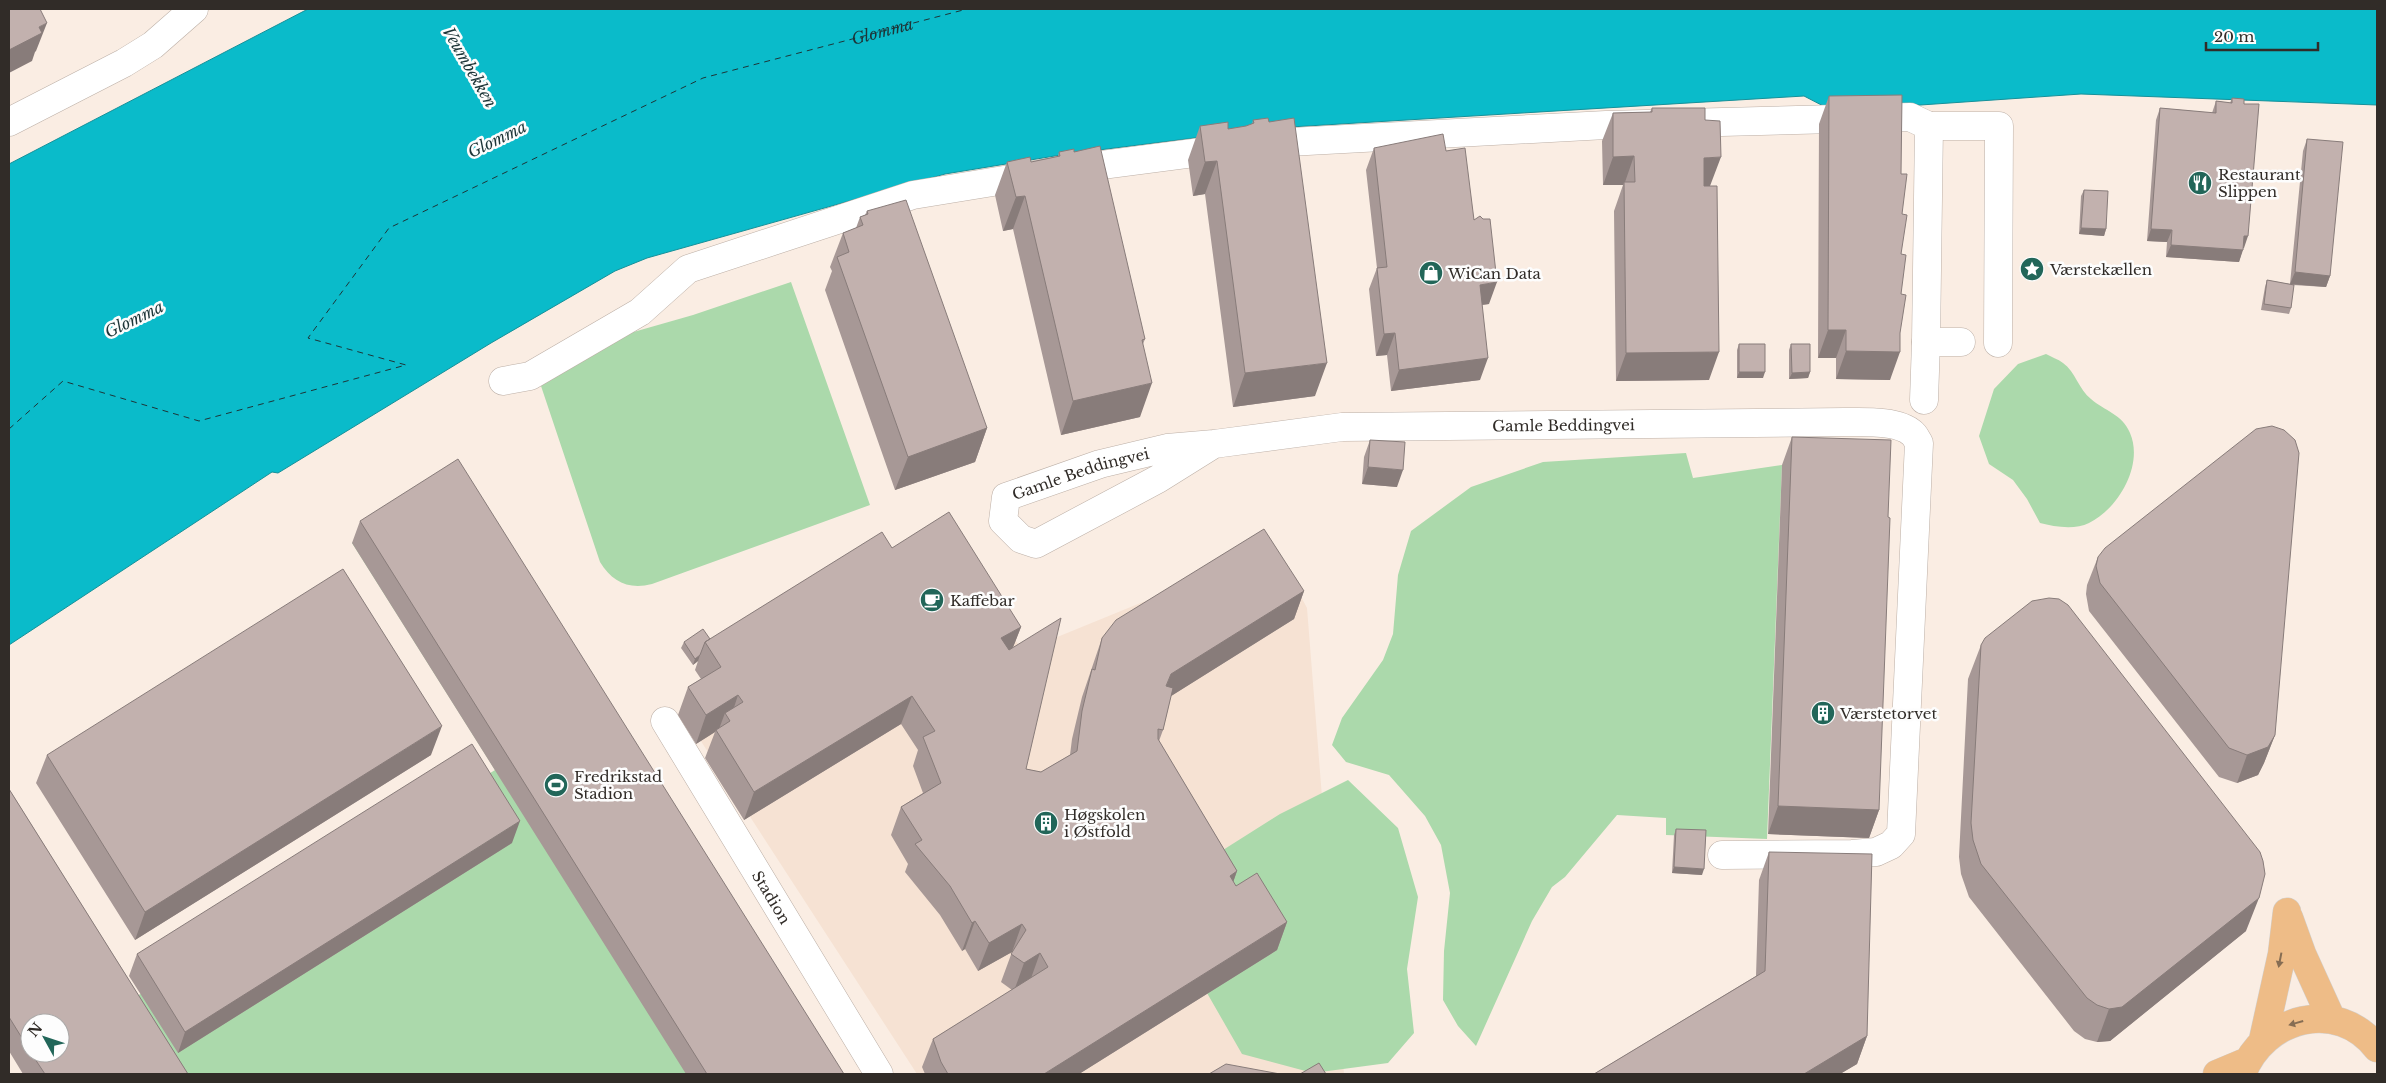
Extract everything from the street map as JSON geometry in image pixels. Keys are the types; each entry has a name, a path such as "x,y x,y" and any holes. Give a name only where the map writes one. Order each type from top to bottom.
{"main road":[{"path":"2251,1059 2282,954 2286,912 2302,954 2332,1020"},
{"path":"2217,1074 2251,1059 2278,1029 2295,1022 2314,1019 2332,1020 2353,1027 2375,1043"}],"street":[{"path":"9,122 124,63 154,45 194,9"},
{"path":"503,381 530,376 640,312 688,269 914,195 1071,168 1270,143 1606,126 1910,116 1929,126 1999,126 1998,343"},
{"path":"1924,400 1929,126"},
{"path":"1926,342 1961,342"},
{"name":"Gamle Beddingvei","path":"1214,444 1158,479 1036,544 1021,539 1003,521 1006,497 1100,464 1167,448 1214,444 1348,426 1878,422 1902,428 1912,433 1919,443 1901,834 1892,845 1876,852 1852,854 1722,855"},
{"name":"Stadion","path":"665,721 879,1074"}],"shaded area":[{"path":"947,543 1023,651 1275,548 1307,608 1344,1074 917,1074 682,712"}],"green space":[{"path":"791,282 870,505 652,584 636,586 622,583 610,575 600,562 539,380 616,337 693,315"},
{"path":"2046,354 2067,366 2087,395 2122,421 2130,433 2133,445 2134,459 2131,472 2126,485 2118,497 2110,508 2100,516 2078,527 2058,527 2040,523 2027,499 2013,480 1989,464 1979,436 1994,389 2018,364"},
{"path":"1686,453 1693,478 1782,465 1767,839 1666,835 1666,818 1617,815 1565,877 1552,887 1532,921 1476,1046 1458,1026 1443,1000 1444,951 1450,893 1441,845 1425,816 1389,775 1346,762 1332,745 1342,718 1383,660 1393,634 1398,575 1411,531 1471,487 1543,462"},
{"name":"Fredrikstad Stadion","path":"450,481 822,1074 23,1074 22,1063 70,1063 70,1013 20,1013 20,1020 9,823 123,1005 495,770 352,543"},
{"path":"1348,780 1398,828 1418,897 1407,969 1414,1033 1388,1063 1313,1073 1242,1054 1207,993 1204,862 1280,814"}],"water":[{"path":"308,9 2377,9 2377,105 2081,94 1833,111 1804,96 1274,128 1067,154 945,174 647,258 615,271 491,343 278,473 272,472 9,645 9,164"}],"building":[{"path":"9,9 40,9 47,23 39,27 42,33 9,50"},
{"path":"1902,95 1901,174 1907,174 1902,214 1907,215 1901,254 1906,255 1901,294 1906,295 1900,333 1900,352 1846,351 1846,330 1828,330 1829,96"},
{"name":"Restaurant Slippen","path":"2232,98 2244,99 2244,104 2259,104 2248,236 2244,236 2243,250 2171,245 2172,230 2151,229 2160,108 2216,113 2216,101 2232,103"},
{"path":"1652,108 1705,108 1705,120 1720,121 1721,157 1704,158 1704,186 1717,186 1719,352 1626,353 1624,182 1635,182 1634,156 1613,157 1613,113 1652,112"},
{"path":"1268,118 1269,122 1294,118 1327,363 1245,373 1217,161 1205,162 1200,126 1228,122 1228,129 1246,126 1254,123 1253,120"},
{"path":"1443,134 1446,151 1465,148 1474,220 1480,216 1483,219 1490,219 1497,282 1480,285 1488,358 1399,370 1395,333 1384,334 1377,268 1387,267 1374,148"},
{"path":"2307,139 2343,142 2330,276 2295,272"},
{"path":"1100,146 1145,339 1142,340 1152,383 1073,401 1025,196 1016,197 1007,162 1030,157 1031,162 1060,156 1059,152 1074,149 1074,152"},
{"path":"2084,190 2108,191 2106,229 2081,228"},
{"path":"906,200 987,428 908,457 837,257 849,252 843,233 863,225 860,217 868,214 867,211"},
{"path":"2267,280 2294,285 2291,308 2264,304"},
{"path":"1739,344 1765,344 1765,372 1739,372"},
{"path":"1791,344 1810,344 1810,372 1792,373"},
{"path":"2272,426 2284,430 2295,440 2299,453 2275,735 2268,747 2247,755 2229,748 2100,583 2096,566 2098,557 2105,548 2256,429"},
{"name":"Værstetorvet","path":"1792,437 1891,440 1888,517 1890,518 1879,810 1778,806"},
{"path":"1370,440 1405,442 1403,470 1368,467"},
{"path":"458,459 844,1074 707,1074 360,521"},
{"path":"949,512 1021,627 1001,638 1009,650 1061,618 1026,769 1041,772 1077,751 1082,711 1092,669 1095,670 1102,638 1116,620 1264,529 1304,591 1171,674 1166,686 1173,688 1163,730 1158,729 1158,739 1237,871 1230,876 1236,886 1257,873 1287,922 1044,1074 948,1074 941,1062 933,1039 1048,967 1040,953 1024,963 1011,954 1026,930 1022,924 989,943 975,921 972,923 950,886 915,844 922,840 901,807 941,783 923,737 935,731 912,696 754,792 716,730 730,721 725,713 743,702 738,695 706,715 688,687 721,667 705,642 882,532 892,548"},
{"path":"343,569 442,726 145,912 47,755"},
{"path":"2049,598 2059,599 2068,605 2260,852 2263,861 2265,874 2259,898 2122,1007 2109,1009 2097,1005 2087,998 1981,864 1973,840 1971,823 1981,645 1985,638 2032,601"},
{"path":"703,629 710,639 705,642 700,655 695,659 684,642"},
{"path":"472,744 520,821 185,1032 137,954"},
{"path":"9,789 188,1074 45,1074 38,1063 70,1063 70,1013 20,1013 20,1035 9,1017"},
{"path":"1676,829 1706,830 1704,869 1674,867"},
{"path":"1769,852 1872,854 1867,1036 1804,1074 1594,1074 1765,971"},
{"path":"1319,1063 1326,1074 1300,1074"},
{"path":"1226,1064 1280,1074 1209,1074"}],"ferry route":[{"path":"9,429 63,381 199,421 406,365 308,338 389,228 703,78 967,9"}],"place":[{"name":"Restaurant Slippen","path":"2200,183"},
{"name":"Værstekællen","path":"2032,269"},
{"name":"WiCan Data","path":"1431,273"},
{"name":"Kaffebar","path":"932,600"},
{"name":"Værstetorvet","path":"1823,713"},
{"name":"Fredrikstad Stadion","path":"556,785"},
{"name":"Høgskolen i Østfold","path":"1046,823"}],"water label":[{"name":"Glomma","path":"882,31"},
{"name":"Veumbekken","path":"470,67"},
{"name":"Glomma","path":"497,139"},
{"name":"Glomma","path":"134,319"}]}
